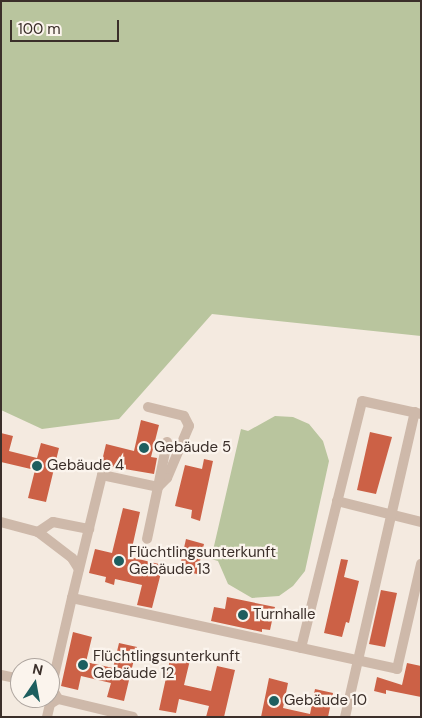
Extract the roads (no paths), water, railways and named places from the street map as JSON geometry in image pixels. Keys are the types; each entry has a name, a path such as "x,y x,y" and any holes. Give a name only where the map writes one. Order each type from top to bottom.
{"lane":[{"path":"301,648 362,401 418,413 391,514 346,717"},
{"path":"148,407 184,416 189,426 167,478 158,487"},
{"path":"146,539 167,442"},
{"path":"58,658 102,474 158,487"},
{"path":"337,501 421,522"},
{"path":"1,522 38,532 72,558 80,569"},
{"path":"38,532 53,522 89,529"},
{"path":"72,598 397,669 421,564"},
{"path":"60,699 133,717"}],"place":[{"name":"Gebäude 5","path":"144,448"},
{"name":"Gebäude 4","path":"37,466"},
{"name":"Flüchtlingsunterkunft Gebäude 13","path":"119,561"},
{"name":"Turnhalle","path":"243,615"},
{"name":"Flüchtlingsunterkunft Gebäude 12","path":"83,665"},
{"name":"Gebäude 10","path":"274,701"}]}
